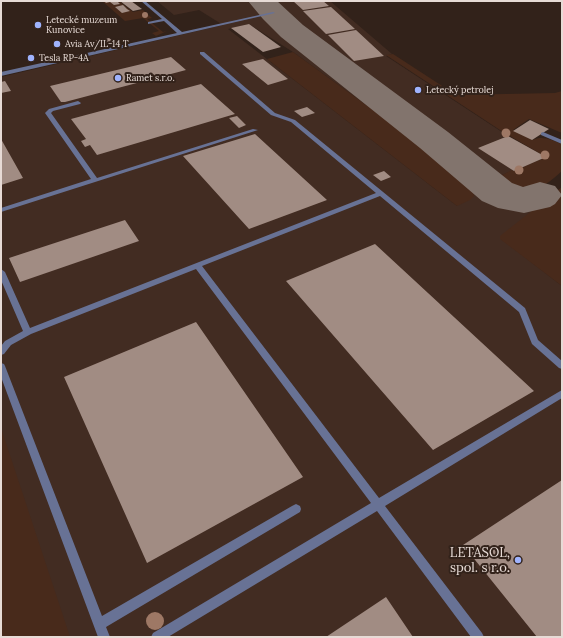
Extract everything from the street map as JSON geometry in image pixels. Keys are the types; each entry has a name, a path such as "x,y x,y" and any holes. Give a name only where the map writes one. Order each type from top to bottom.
{"lane":[{"path":"143,1 180,33"},
{"path":"1,74 273,13"},
{"path":"150,23 165,20"},
{"path":"202,53 273,114 293,120 380,194 522,310 535,342 562,366"},
{"path":"78,103 51,110 48,113 95,180"},
{"path":"1,210 255,130"},
{"path":"543,134 562,142"},
{"path":"1,352 8,343 28,332 380,194"},
{"path":"198,266 478,637"},
{"path":"2,275 28,332"},
{"path":"1,366 104,637"},
{"path":"157,637 562,394"},
{"path":"99,624 296,509"}],"shaded area":[{"path":"102,1 119,1 133,12 143,10 152,18 147,19 163,32 167,31 156,36 152,33 159,31 143,18 125,21"},
{"path":"157,1 330,1 392,54 386,56 505,134 545,157 502,175 501,178 518,188 528,189 544,185 557,191 500,238 562,286 562,637 1,637 1,77 223,25 199,10 174,15","holes":["249,24 293,52 467,178 457,206 228,29"]},
{"path":"293,52 467,178 474,196 470,200 457,206 267,59"},
{"path":"393,54 456,95 555,93 562,91 562,133 529,119 513,130 532,140 544,138 562,144 562,171 551,181 539,187 528,189 500,184 499,180 502,175 546,157 503,132 386,55"},
{"path":"562,187 562,286 500,239 500,236"},
{"path":"1,428 70,637 1,637"}],"building":[{"path":"104,1 117,1 120,4 114,5 110,2 106,3"},
{"path":"120,1 131,1 142,9 133,11"},
{"path":"293,1 323,1 329,6 303,10"},
{"path":"123,5 130,11 122,13 115,7"},
{"path":"331,7 355,29 326,34 303,11"},
{"path":"249,24 281,47 263,52 231,28"},
{"path":"356,30 384,56 354,61 328,35"},
{"path":"109,38 113,41 92,46 89,42"},
{"name":"Ramet s.r.o.","path":"171,57 186,70 65,102 61,102 50,86"},
{"path":"263,59 288,79 268,85 242,64"},
{"path":"5,81 11,91 1,93 1,82"},
{"path":"201,84 235,114 97,155 90,145 85,147 81,141 86,139 71,119"},
{"path":"307,107 315,113 302,117 294,111"},
{"path":"237,116 246,125 239,128 229,118"},
{"path":"530,120 549,129 532,140 513,131"},
{"path":"255,134 327,200 249,229 183,156"},
{"path":"508,136 546,157 514,171 478,148"},
{"path":"1,139 23,178 1,185"},
{"path":"384,171 391,177 381,181 373,175"},
{"path":"125,220 139,241 20,282 9,258"},
{"path":"375,244 534,391 433,450 286,281"},
{"path":"196,322 303,477 147,563 64,377"},
{"name":"LETASOL, spol. s r.o.","path":"562,480 562,637 537,637 463,545"},
{"path":"386,597 413,637 326,637"}],"taxiway":[{"path":"262,1 292,31 434,140 497,192 518,200 530,200 540,195"}],"place":[{"name":"Letecké muzeum Kunovice","path":"38,25"},
{"name":"Avia Av/IL-14 T","path":"57,44"},
{"name":"Tesla RP-4A","path":"31,58"},
{"name":"Ramet s.r.o.","path":"118,78"},
{"name":"Letecký petrolej","path":"418,90"},
{"name":"LETASOL, spol. s r.o.","path":"518,560"}]}
